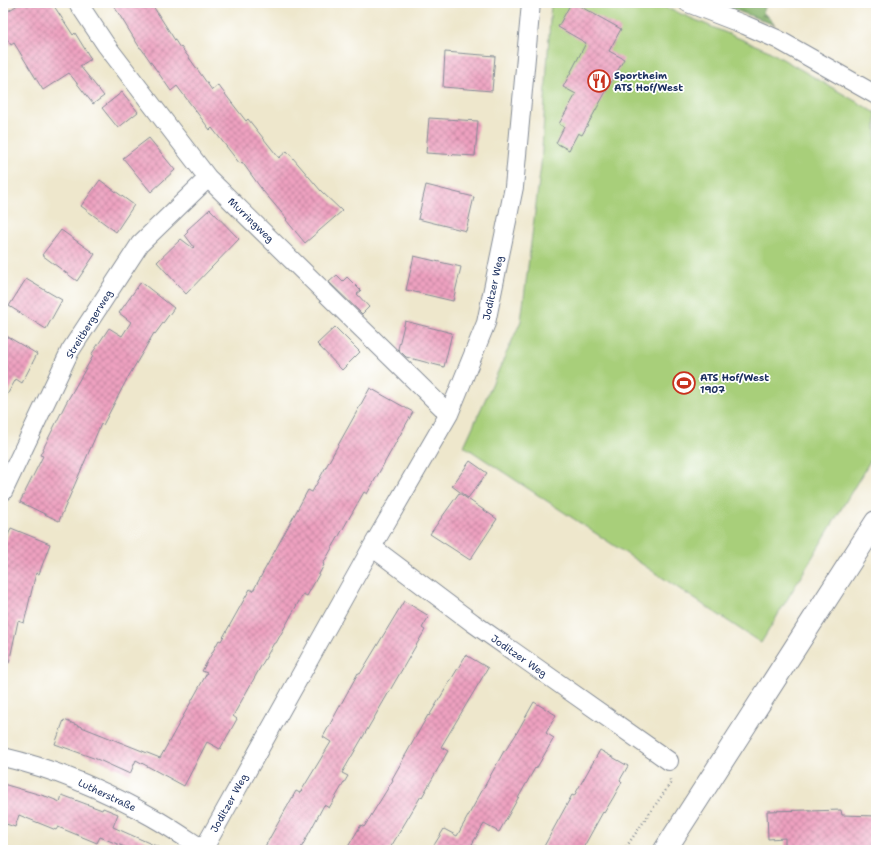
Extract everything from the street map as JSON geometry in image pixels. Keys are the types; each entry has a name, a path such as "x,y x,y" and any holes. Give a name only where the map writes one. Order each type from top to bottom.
{"main road":[{"path":"665,850 876,522"}],"street":[{"name":"Murringweg","path":"78,3 106,44 208,178 450,414"},
{"name":"Joditzer Weg","path":"204,850 372,547 450,414 486,323 512,195 531,3"},
{"path":"688,3 777,39 876,95"},
{"name":"Streitbergerweg","path":"3,492 70,351 135,251 140,244 208,178"},
{"name":"Joditzer Weg","path":"372,547 472,623 668,761"},
{"name":"Lutherstraße","path":"3,757 17,760 80,782 153,817 204,850"}],"path":[{"path":"624,850 670,784 668,761"}],"green space":[{"name":"ATS Hof/West 1907","path":"551,3 655,3 767,50 876,113 876,451 761,643 464,446 521,321 541,165"},
{"path":"717,3 767,3 763,12 775,25"}],"building":[{"path":"21,3 52,3 73,35 75,33 91,59 80,66 104,96 93,104 69,73 43,90 14,43 11,45 3,33 3,14"},
{"path":"112,3 151,3 180,48 181,47 212,90 218,85 246,121 248,119 279,158 287,151 321,191 342,211 305,243 263,191 242,162 240,164 212,128 210,130 177,86 171,91 140,48"},
{"path":"571,3 574,3 621,29 609,51 624,59 582,135 578,133 569,150 556,143 564,127 559,124 576,94 563,87 586,43 558,27"},
{"path":"445,52 495,56 492,91 443,87"},
{"path":"122,92 138,112 118,128 102,108"},
{"path":"429,118 478,121 475,156 426,153"},
{"path":"149,138 175,170 151,192 123,158"},
{"path":"100,180 134,205 116,232 81,206"},
{"path":"426,185 474,197 466,231 418,219"},
{"path":"210,209 239,239 186,294 157,262 181,239 193,248 194,247 185,235 188,232 187,230"},
{"path":"61,230 95,254 77,281 42,255"},
{"path":"414,256 461,267 453,301 406,290"},
{"path":"337,275 343,281 347,277 361,291 357,294 369,307 362,314 329,282"},
{"path":"26,279 62,300 46,329 9,306"},
{"path":"141,282 174,308 155,334 154,333 127,379 103,425 101,424 59,521 20,502 43,456 40,455 66,403 93,356 91,355 109,328 122,336 131,322 119,313"},
{"path":"405,321 452,333 444,367 406,357 398,349"},
{"path":"335,327 360,352 342,370 317,344"},
{"path":"3,334 37,354 22,383 16,379 3,402"},
{"path":"370,388 413,412 367,494 364,492 323,564 324,565 307,596 303,594 276,643 274,643 233,716 237,719 220,749 207,742 184,786 136,760 130,774 99,760 55,744 64,720 160,758 207,673 202,671 219,640 221,641 250,589 253,591 308,490 312,492"},
{"path":"470,461 487,473 468,498 452,486"},
{"path":"459,493 497,519 470,560 430,534"},
{"path":"11,528 50,544 39,574 36,573 24,623 18,621 9,663 3,662 3,548"},
{"path":"404,601 429,616 422,628 425,630 342,773 348,776 329,808 324,805 300,850 263,850 296,791 300,793 331,742 323,737 358,673 360,674"},
{"path":"466,655 488,668 441,747 448,751 422,797 421,796 389,850 346,850 361,825 364,827 393,780 392,779 428,715 429,716"},
{"path":"534,702 556,715 546,733 554,738 536,769 535,768 499,832 484,824 472,844 483,850 431,850 444,829 457,836 504,751 515,736"},
{"path":"600,750 628,766 620,780 622,782 613,798 604,813 603,812 582,850 542,850 572,795 574,796"},
{"path":"3,784 60,802 62,795 102,810 103,808 118,814 113,827 165,850 132,850 100,837 97,843 58,827 56,830 19,815 15,827 3,823"},
{"path":"841,810 842,815 876,816 876,850 785,850 785,838 768,839 767,811"}],"place":[{"name":"Sportheim ATS Hof/West","path":"599,81"},
{"name":"ATS Hof/West 1907","path":"684,383"}]}
